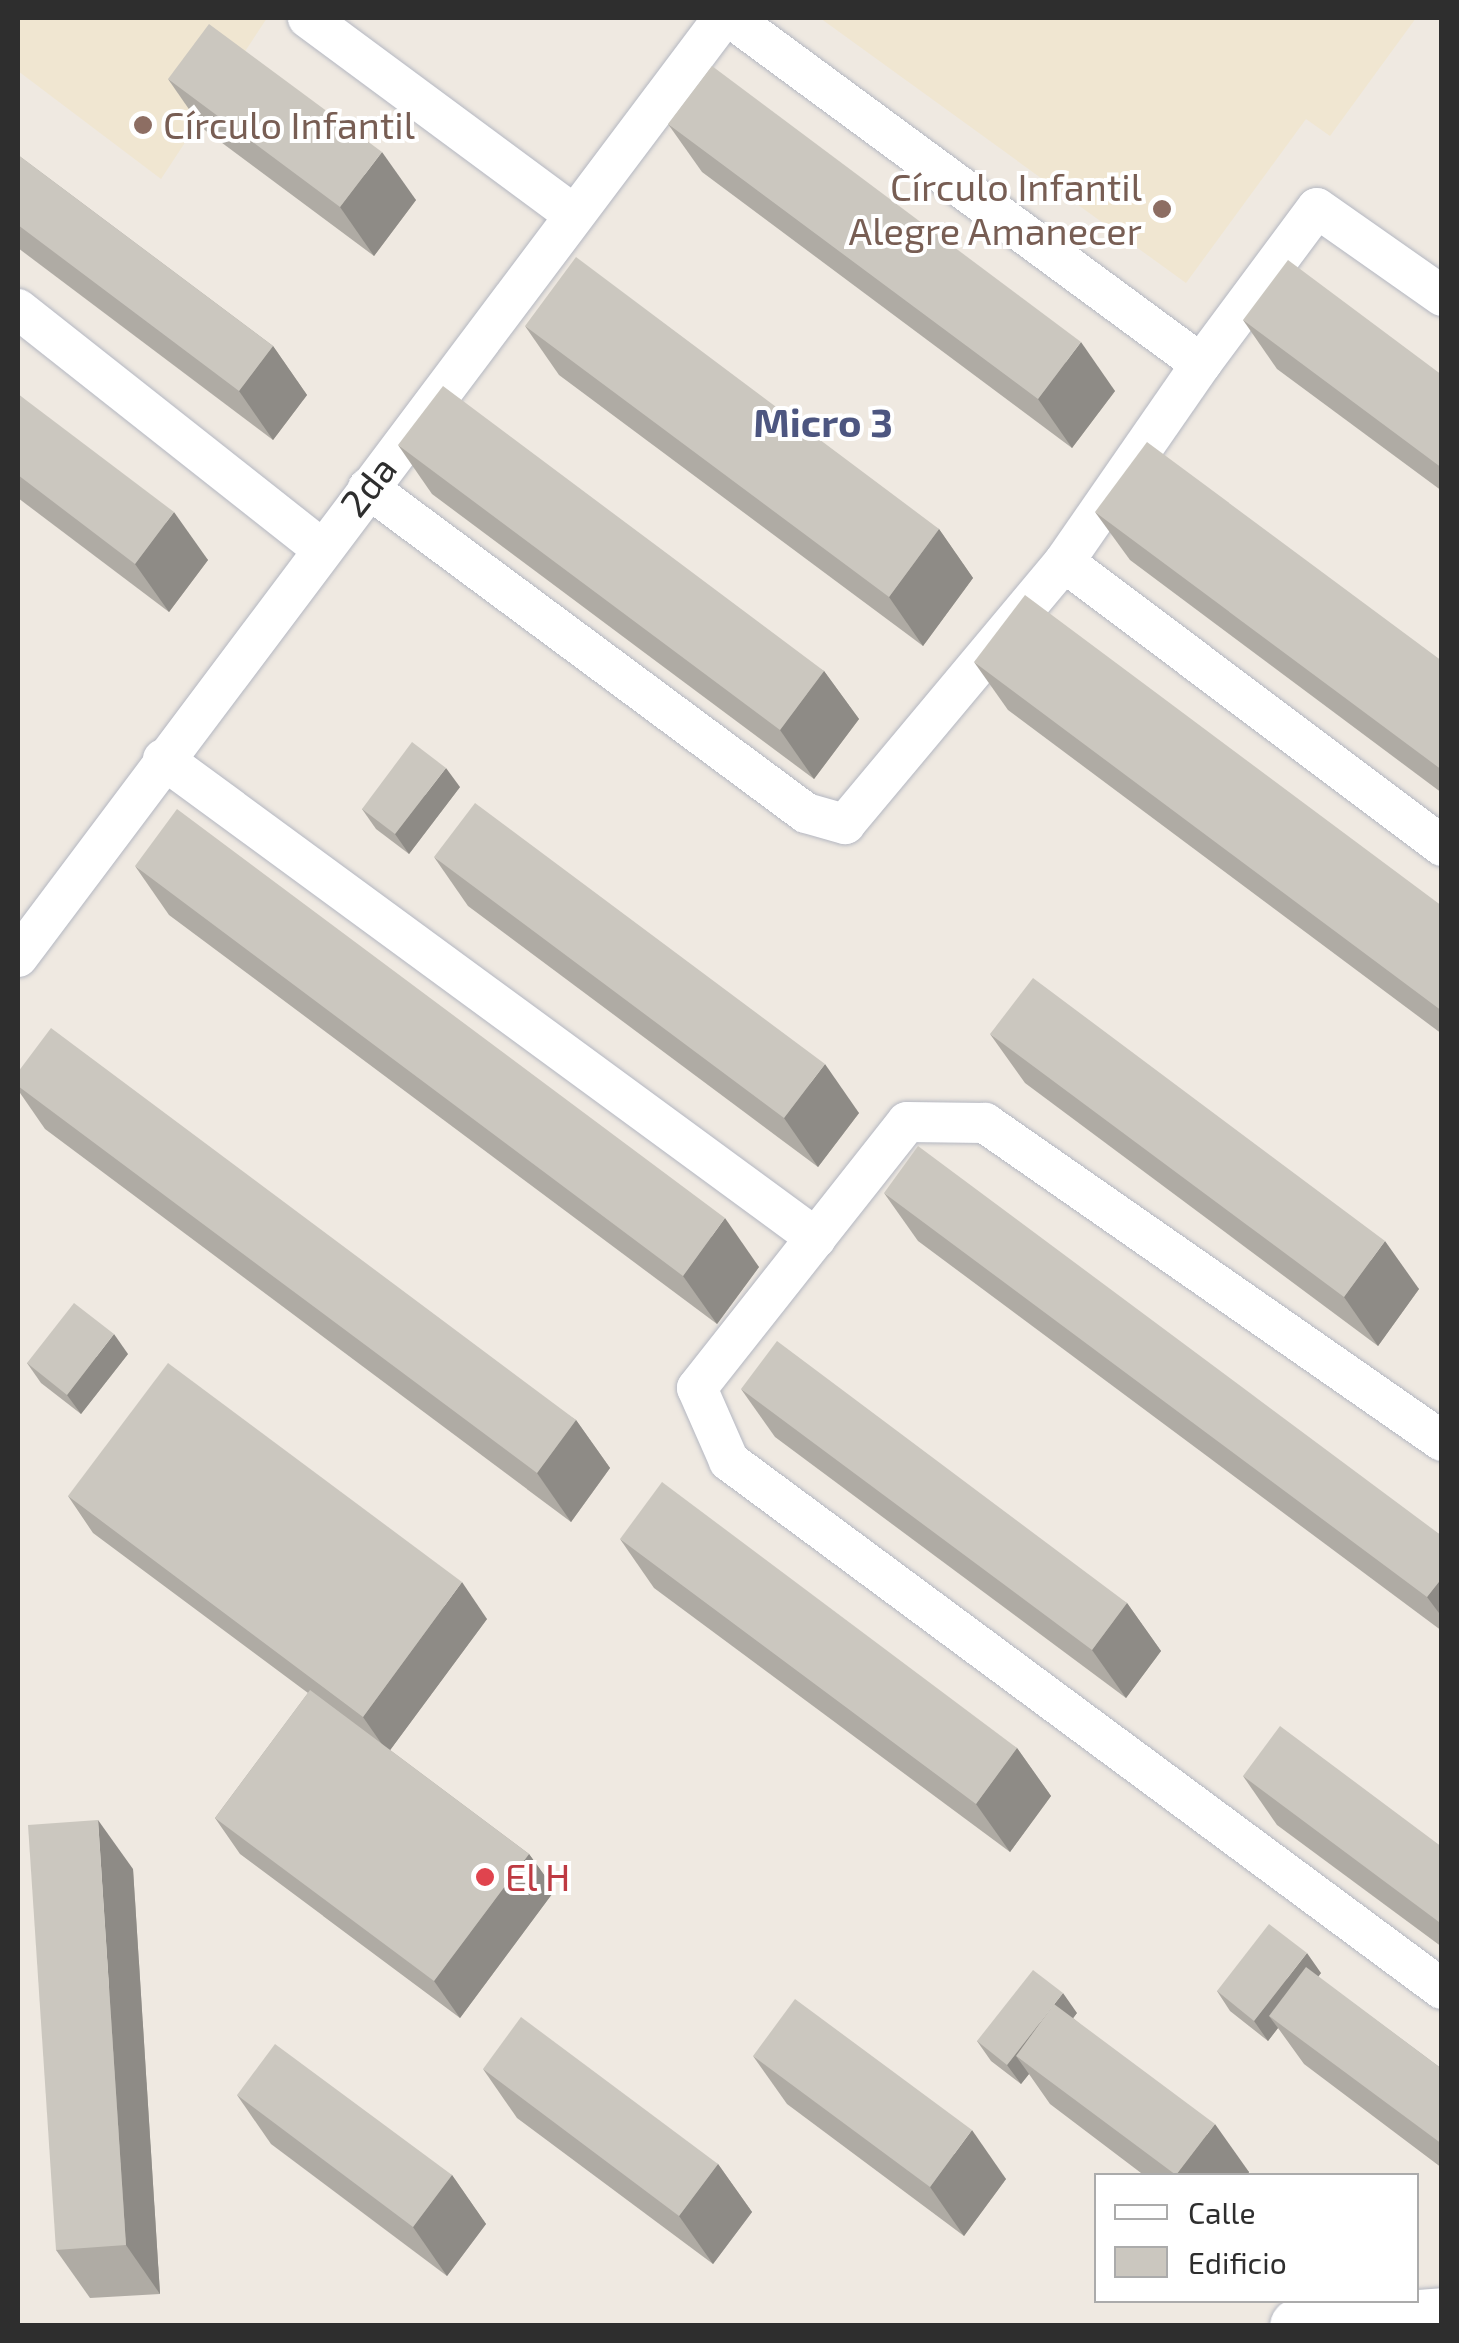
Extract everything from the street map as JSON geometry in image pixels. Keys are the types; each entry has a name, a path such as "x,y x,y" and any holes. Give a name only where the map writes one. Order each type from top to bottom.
{"main road":[{"path":"1296,2326 1442,2315"}],"street":[{"path":"308,18 573,214"},
{"name":"2da","path":"23,938 163,759 723,18"},
{"path":"731,18 1201,364"},
{"path":"368,488 806,814 846,824 1064,562 1201,364 1317,208 1442,296"},
{"path":"18,308 320,547"},
{"path":"1064,562 1442,846"},
{"path":"163,759 816,1238"},
{"path":"1442,1440 984,1123 907,1122 697,1388 730,1461 1442,1988"}],"shaded area":[{"name":"Círculo Infantil","path":"18,18 267,18 161,179 18,71"},
{"name":"Círculo Infantil Alegre Amanecer","path":"820,18 1416,18 1330,136 1306,119 1186,283"}],"building":[{"path":"209,24 382,152 340,207 168,79"},
{"path":"712,66 1081,342 1038,399 668,124"},
{"path":"18,155 273,346 239,391 18,225"},
{"path":"576,257 939,529 889,597 525,326"},
{"path":"1288,260 1442,375 1442,468 1243,320"},
{"path":"443,386 824,671 780,730 398,445"},
{"path":"18,394 174,512 135,564 18,475"},
{"path":"1147,442 1442,661 1442,770 1095,512"},
{"path":"1025,595 1442,906 1442,1011 974,662"},
{"path":"412,742 446,768 395,834 362,809"},
{"path":"475,803 825,1064 784,1118 434,857"},
{"path":"177,809 725,1218 683,1276 135,866"},
{"path":"1033,978 1385,1241 1344,1297 990,1034"},
{"path":"51,1028 576,1420 537,1473 18,1086 18,1072"},
{"path":"918,1146 1442,1536 1442,1578 1427,1597 884,1193"},
{"path":"74,1303 114,1334 67,1395 27,1363"},
{"path":"777,1341 1127,1603 1092,1650 741,1389"},
{"path":"168,1363 462,1582 363,1717 68,1496"},
{"path":"662,1482 1017,1748 976,1804 620,1539"},
{"path":"310,1690 529,1854 434,1981 215,1818"},
{"path":"1280,1726 1442,1847 1442,1920 1439,1922 1243,1776"},
{"path":"98,1820 126,2245 56,2250 28,1825"},
{"path":"1269,1924 1307,1953 1254,2021 1217,1991"},
{"path":"1306,1967 1442,2069 1442,2144 1269,2016"},
{"path":"1033,1970 1063,1993 1007,2065 977,2041"},
{"path":"795,1999 972,2130 930,2187 753,2056"},
{"path":"1054,2004 1215,2124 1178,2173 1173,2173 1016,2056"},
{"path":"521,2017 718,2164 679,2216 483,2069"},
{"path":"275,2044 452,2175 413,2227 237,2095"}],"place":[{"name":"Círculo Infantil","path":"143,125"},
{"name":"Círculo Infantil Alegre Amanecer","path":"1162,209"},
{"name":"El H","path":"485,1877"}],"district":[{"name":"Micro 3","path":"823,421"}]}
